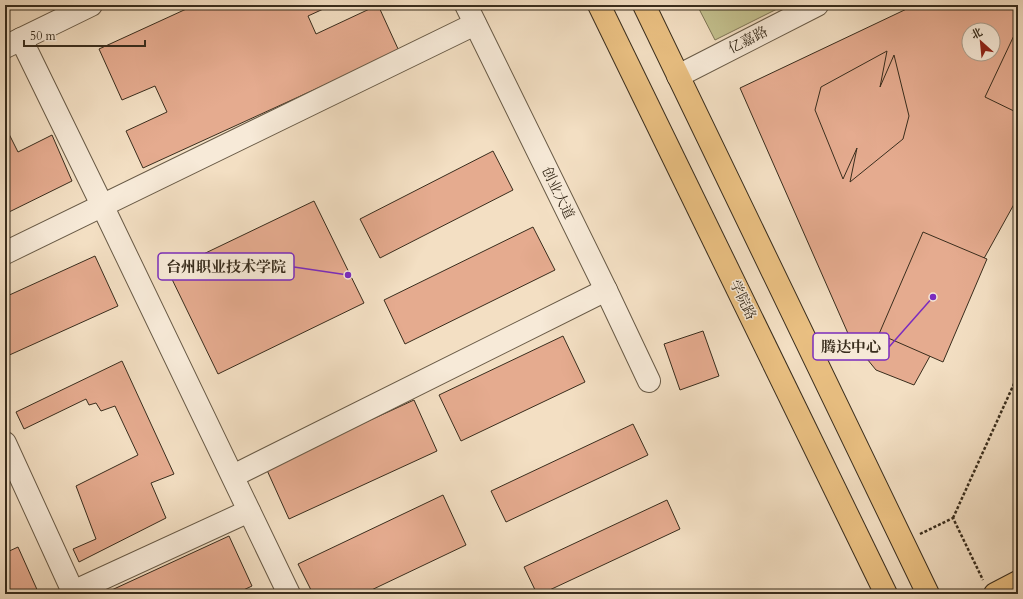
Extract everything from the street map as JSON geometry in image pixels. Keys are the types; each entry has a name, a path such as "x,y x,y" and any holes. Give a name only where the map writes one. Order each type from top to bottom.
{"main road":[{"name":"学院路","path":"600,5 886,594"},
{"path":"644,5 928,594"},
{"path":"989,587 1018,582"}],"street":[{"path":"91,5 53,13 13,43 102,205 289,594"},
{"name":"亿嘉路","path":"678,76 817,5"},
{"path":"5,253 102,205 470,15"},
{"name":"创业大道","path":"470,15 606,290 649,381"},
{"path":"233,476 606,290"},
{"path":"5,443 73,593 249,510"}],"path":[{"path":"903,542 953,518 1018,376"},
{"path":"953,518 989,587"}],"shaded area":[{"path":"697,5 785,5 715,40"}],"building":[{"path":"195,5 332,5 308,16 316,34 378,5 399,51 143,168 126,131 167,112 155,86 122,100 99,49"},
{"path":"915,5 1018,5 1018,197 914,385 876,370 850,338 740,88"},
{"path":"1018,27 1018,113 985,97"},
{"path":"887,51 880,87 894,55 909,116 903,139 850,182 857,148 843,179 815,110 821,87"},
{"path":"5,126 18,152 52,135 72,181 5,214"},
{"path":"493,151 513,190 380,258 360,219"},
{"path":"314,201 364,303 218,374 168,271"},
{"path":"533,227 555,270 405,344 384,300"},
{"path":"923,232 987,259 943,362 879,334"},
{"path":"95,256 118,306 5,357 5,297"},
{"path":"703,331 719,376 680,390 664,344"},
{"path":"563,336 585,382 461,441 439,395"},
{"path":"122,361 174,474 151,483 166,518 79,562 73,549 96,539 76,486 138,455 115,406 101,411 96,403 89,405 86,399 24,429 16,412"},
{"path":"414,400 437,451 289,519 266,468"},
{"path":"633,424 648,455 506,522 491,491"},
{"path":"443,495 466,545 363,594 313,594 298,564"},
{"path":"667,500 680,529 541,594 537,594 524,567"},
{"path":"229,536 252,586 235,594 103,594"},
{"path":"18,547 39,594 5,594 5,553"}],"place":[{"name":"台州职业技术学院","path":"348,275"},
{"name":"腾达中心","path":"933,297"}]}
